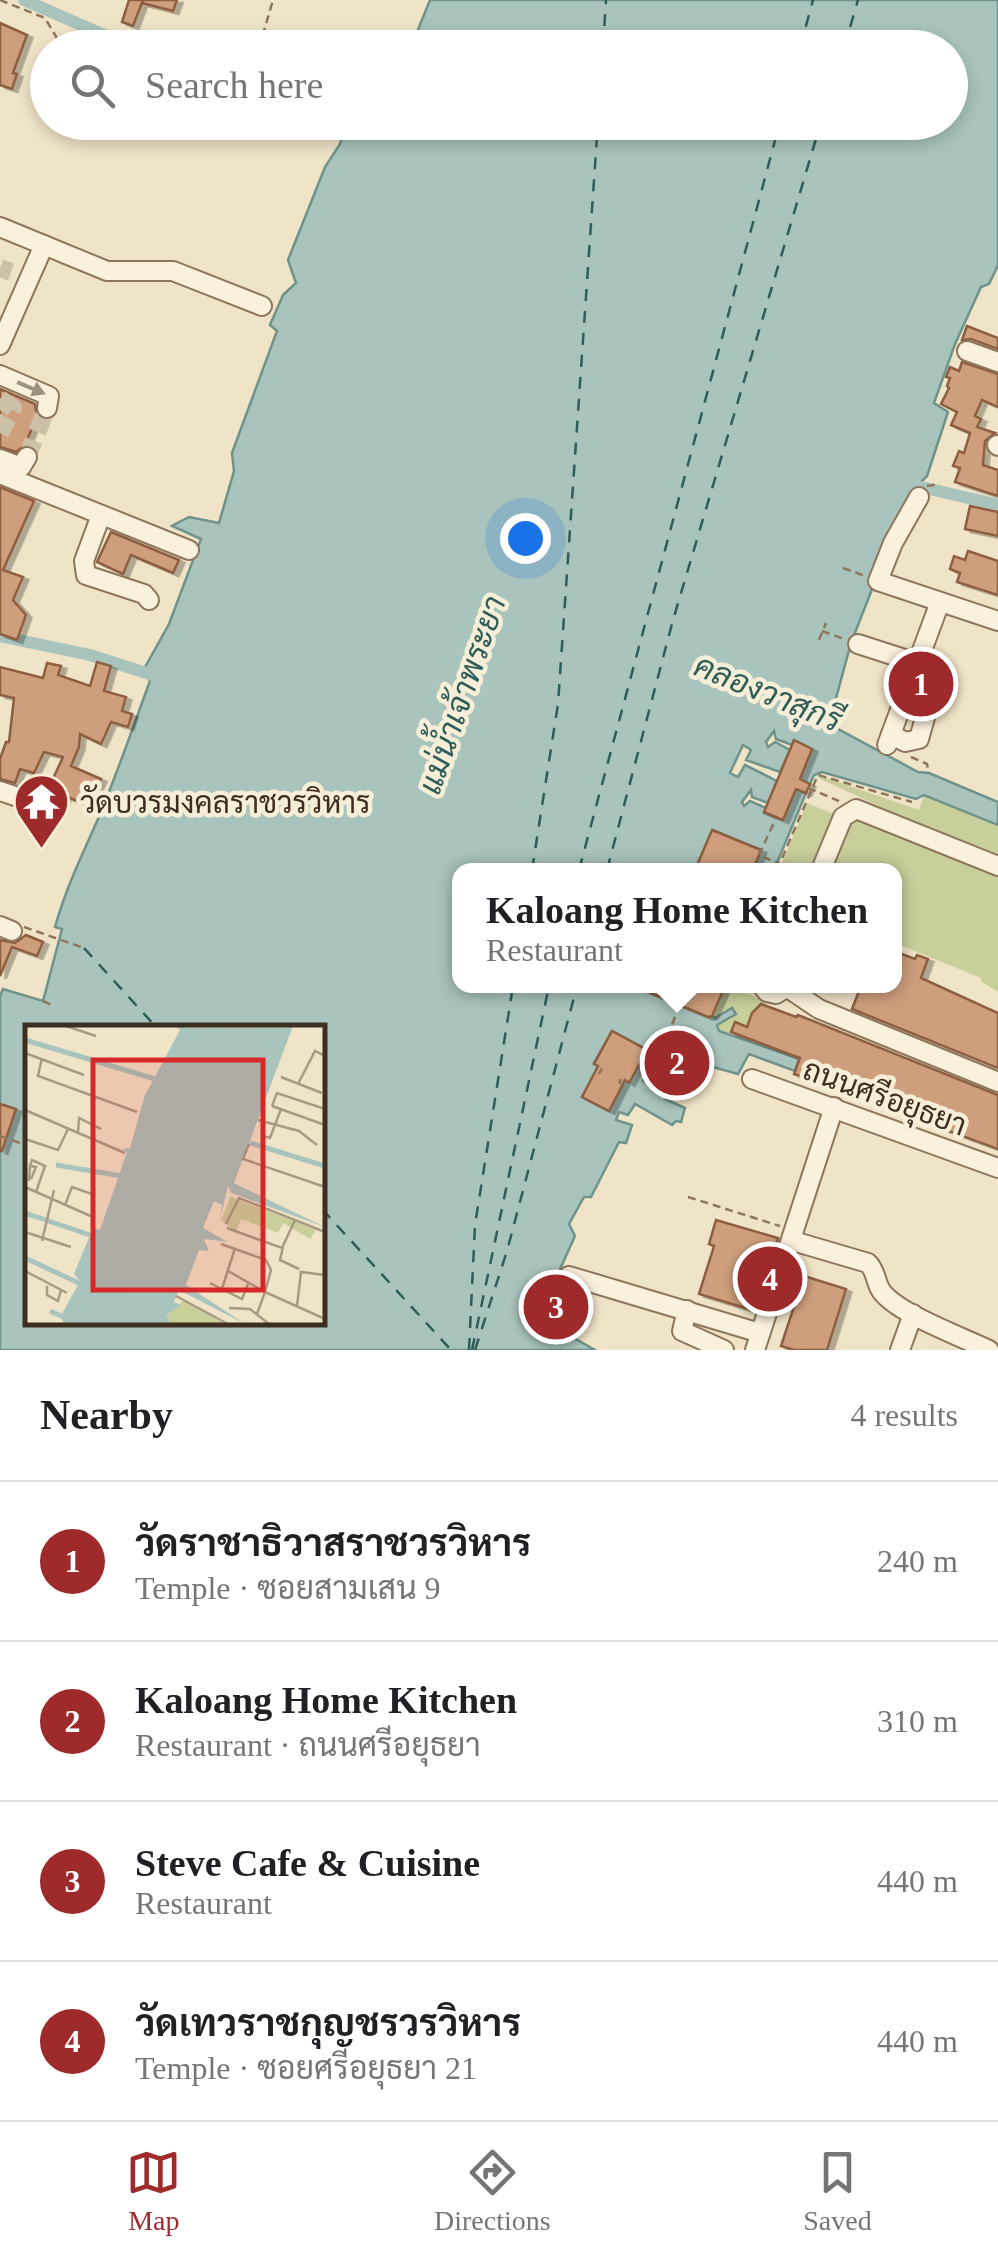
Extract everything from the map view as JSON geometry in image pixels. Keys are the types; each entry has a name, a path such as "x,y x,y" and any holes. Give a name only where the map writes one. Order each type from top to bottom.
{"street":[{"path":"0,227 114,273 140,269 173,271 262,306"},
{"path":"0,345 44,245"},
{"path":"11,272 28,282"},
{"path":"967,352 998,362"},
{"path":"0,376 49,396 47,408"},
{"path":"0,459 21,467 26,457"},
{"path":"0,474 188,550"},
{"path":"918,497 878,581 998,622"},
{"path":"101,515 84,561 86,575 144,594 149,600"},
{"path":"905,696 918,703 926,714 924,729 919,740 889,740 905,696 924,668 940,602"},
{"path":"858,644 924,668"},
{"path":"823,863 842,817 860,810 998,866"},
{"path":"797,993 819,1009 998,1082"},
{"name":"ถนนศรีอยุธยา","path":"752,1079 998,1168"},
{"path":"569,1276 688,1310 758,1342 834,1107"},
{"path":"794,1236 868,1263 874,1268 882,1292 912,1314 989,1350"},
{"path":"688,1310 682,1331 724,1350"},
{"path":"900,1350 912,1314"}],"path":[{"path":"0,0 45,18 52,30"},
{"path":"265,30 274,0"},
{"path":"843,568 878,581"},
{"path":"819,640 826,623"},
{"path":"822,632 858,644"},
{"path":"779,863 820,774 912,802"},
{"path":"810,789 853,810"},
{"path":"776,818 760,856 777,863"},
{"path":"6,928 18,925 84,948"},
{"path":"42,1002 54,1006"},
{"path":"644,1048 660,1045 680,1005"},
{"path":"599,1074 602,1068"},
{"path":"0,1136 20,1143"},
{"path":"688,1197 794,1236"}],"green space":[{"path":"818,778 919,810 924,795 998,825 998,861 890,818 892,812"},
{"path":"807,803 839,816 820,863 782,863"},
{"path":"856,817 998,871 998,992 981,978 902,946 902,863 829,863 845,824"},
{"path":"722,993 745,993 768,1001 750,1042 719,1031 712,1016"}],"water":[{"path":"430,0 998,0 998,265 989,284 981,287 955,344 934,403 948,412 927,476 903,510 851,643 829,724 918,772 998,802 998,825 924,795 916,799 822,772 814,775 810,784 800,779 812,749 794,740 792,745 776,739 774,731 766,742 768,747 775,742 790,750 780,772 746,760 751,750 743,745 730,773 738,777 745,765 777,781 768,803 752,797 751,790 742,802 744,806 750,801 766,808 764,813 782,820 796,789 806,793 777,863 756,863 761,850 713,830 698,863 452,863 452,993 654,993 715,1018 732,1008 736,1014 717,1025 719,1031 799,1059 795,1071 749,1054 738,1074 659,1052 654,1052 652,1059 647,1058 645,1064 649,1065 643,1081 667,1093 665,1099 685,1108 681,1122 672,1125 635,1104 628,1115 619,1112 616,1120 632,1125 626,1143 619,1142 591,1197 584,1197 569,1224 575,1236 547,1298 546,1322 595,1350 0,1350 0,1149 15,1109 0,1104 0,996 3,989 43,1001 62,929 55,927 59,913 150,681 144,669 169,624 201,539 172,526 189,517 219,523 234,471 232,453 277,331 270,325 283,295 296,283 288,260 325,167 341,140 968,140 968,30 418,30","holes":["612,1031 646,1049 629,1082 594,1063","596,1072 622,1086 609,1111 582,1097"]}],"building":[{"path":"129,0 143,0 133,26 122,22"},
{"path":"177,0 173,11 142,3"},
{"path":"0,23 27,35 13,73 17,74 12,89 0,85"},
{"path":"967,326 998,338 998,349 971,339 962,340"},
{"path":"962,362 998,374 998,407 982,400 975,416 981,419 977,427 995,433 985,441 983,465 998,470 998,496 955,482 960,468 953,466 959,451 964,453 970,433 951,425 957,412 941,404 949,388 950,378 946,377 950,367 959,371"},
{"path":"0,389 35,404 37,416 25,445 16,452 0,447"},
{"path":"0,487 34,501 3,570 23,577 13,600 26,615 17,640 0,634"},
{"path":"970,506 998,512 998,536 965,529"},
{"path":"111,532 179,560 173,573 131,555 123,574 97,562"},
{"path":"968,551 998,561 998,595 957,582 960,573 950,569 954,556 965,560"},
{"path":"97,662 111,666 104,691 126,697 122,711 132,714 128,727 111,722 101,744 80,734 71,766 101,779 89,806 65,796 63,803 45,796 63,757 44,752 34,773 20,769 15,783 0,779 0,759 9,742 14,698 0,695 0,667 43,678 47,663 61,666 58,675 90,686"},
{"path":"794,740 812,749 800,779 810,784 806,793 796,789 783,820 764,812"},
{"path":"712,830 761,850 756,863 698,863"},
{"path":"26,935 43,942 37,956 12,947 0,976 0,940 15,943"},
{"path":"902,954 928,959 921,978 998,1013 998,1068 852,1009 858,993 902,993"},
{"path":"651,993 722,993 708,1017"},
{"path":"761,1004 998,1095 998,1149 794,1074 800,1058 731,1032 735,1022 747,1027 752,1013"},
{"path":"612,1031 647,1050 609,1111 582,1097"},
{"path":"0,1104 16,1109 2,1151 0,1150"},
{"path":"716,1220 778,1238 755,1311 699,1294 714,1246 709,1244"},
{"path":"804,1276 846,1289 827,1350 781,1346"}],"waterway":[{"path":"24,0 93,30"},
{"path":"900,482 998,505"},
{"path":"0,636 90,655 162,678"}],"ferry route":[{"path":"604,30 606,0"},
{"path":"805,30 813,0"},
{"path":"849,30 858,0"},
{"path":"533,863 558,704 597,140"},
{"path":"581,863 775,140"},
{"path":"609,863 673,620 816,140"},
{"path":"84,948 154,1025"},
{"path":"469,1350 475,1225 512,993"},
{"path":"472,1350 548,993"},
{"path":"475,1350 507,1251 575,993"},
{"path":"325,1212 451,1350"}],"tunnel":[{"path":"0,268 11,272"},
{"path":"0,399 13,408 0,433"},
{"path":"27,457 47,408"}],"place":[{"name":"วัดราชาธิวาสราชวรวิหาร","path":"921,684"},
{"name":"วัดบวรมงคลราชวรวิหาร","path":"41,851"},
{"name":"Kaloang Home Kitchen","path":"677,1063"},
{"name":"วัดเทวราชกุญชรวรวิหาร","path":"770,1279"},
{"name":"Steve Cafe & Cuisine","path":"556,1307"}],"water label":[{"name":"คลองวาสุกรี","path":"768,693"},
{"name":"แม่น้ำเจ้าพระยา","path":"462,695"}]}
